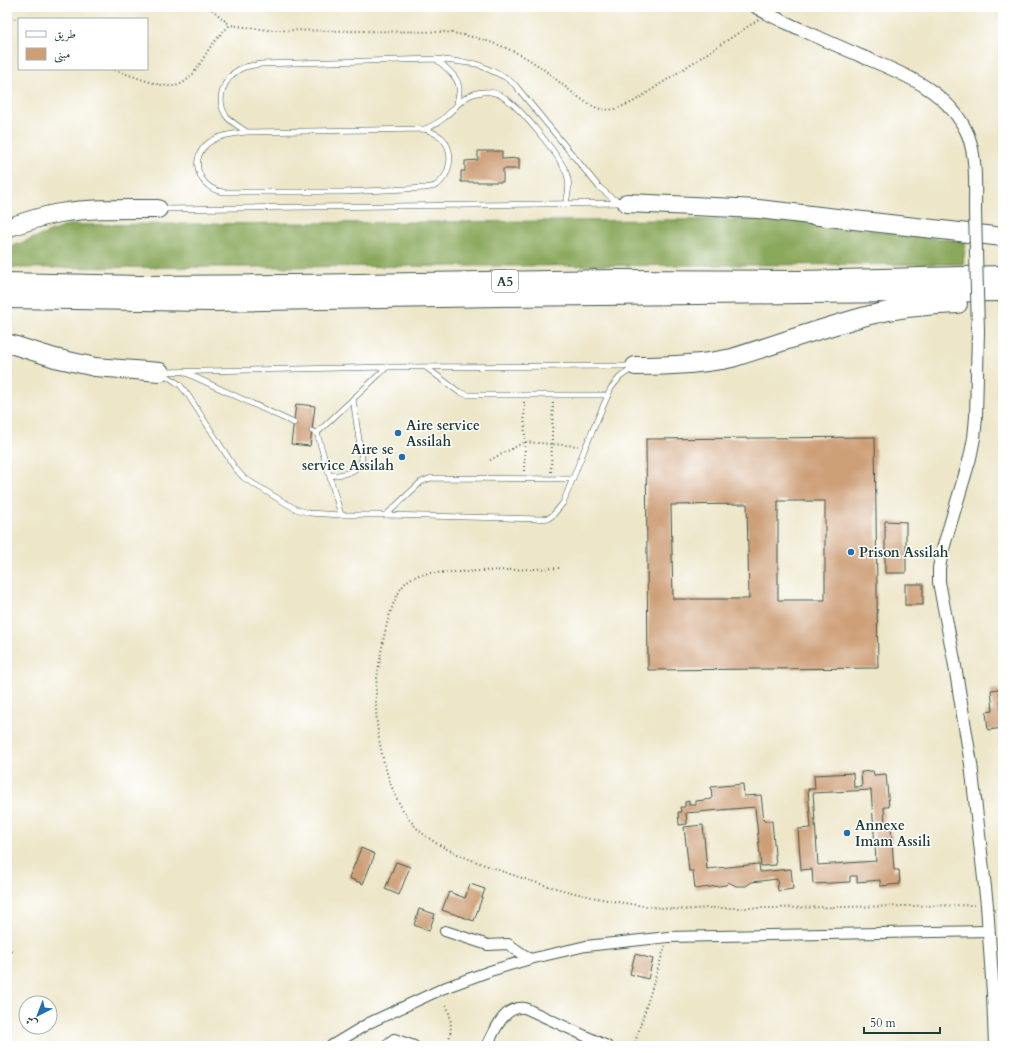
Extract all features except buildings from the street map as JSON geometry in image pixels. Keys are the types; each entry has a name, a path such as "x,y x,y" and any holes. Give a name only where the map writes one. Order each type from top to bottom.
{"highway":[{"path":"627,203 758,209 1003,238"},
{"path":"7,228 59,213 99,209 158,209"},
{"name":"A5","path":"7,282 140,285 617,279 800,280 1003,276"},
{"name":"A5","path":"7,299 211,302 492,297 1003,292"},
{"path":"635,366 709,363 732,358 870,315 903,309 936,305 1003,302"},
{"path":"7,343 55,358 95,367 160,372"}],"street":[{"path":"756,7 767,14 899,72 923,85 950,107 968,134 972,149 975,165 978,331 976,418 970,458 942,552 939,568 939,582 971,764 987,905 995,1046"},
{"path":"445,931 488,945 508,944 530,959"},
{"path":"331,1046 369,1023 444,988 490,971 530,959 586,946 668,937 989,931"},
{"path":"487,1046 499,1022 512,1009 518,1007 525,1008 607,1046"},
{"path":"387,1046 394,1039 414,1046"}],"lane":[{"path":"436,59 449,71 457,83 460,90 457,104"},
{"path":"247,132 232,122 226,115 222,106 221,98 225,82 230,76 239,70 250,66 261,64 436,59 477,64 505,77 515,85 599,187 613,199 627,203"},
{"path":"425,129 443,119 457,104 468,96 485,91 495,92 512,103 530,122 564,167 568,177 569,186 565,205"},
{"path":"425,129 442,138 449,151 450,161 448,172 443,179 435,186 426,188 345,192 224,192 212,189 205,184 200,176 198,158 202,150 211,141 247,132 425,129"},
{"path":"158,209 565,205 627,203"},
{"path":"160,372 387,367 635,366"},
{"path":"160,372 180,385 188,395 235,468 244,478 296,509 309,513 341,516 386,515 540,519 553,516 563,503 611,388 620,377 635,366"},
{"path":"341,516 330,476 315,432 354,399 387,367"},
{"path":"427,368 459,392 469,395 608,395"},
{"path":"181,371 294,423"},
{"path":"330,476 352,472 360,466 362,460 354,399"},
{"path":"386,515 421,482 431,478 573,479"}],"path":[{"path":"209,7 230,25"},
{"path":"7,16 18,20"},
{"path":"551,479 553,394"},
{"path":"524,396 524,479"},
{"path":"490,460 525,442 563,444 585,448"},
{"path":"558,568 431,572 410,579 404,585 397,598 387,621 377,676 376,708 380,748 386,772 395,793 415,826 422,833 455,853 524,879 585,896 653,906 682,909 987,905"},
{"path":"634,1046 668,937"},
{"path":"7,949 12,951"},
{"path":"446,1005 450,1012 452,1021 452,1029 448,1046"}],"green space":[{"path":"784,219 966,242 963,264 7,268 7,248 69,225"}],"place":[{"name":"Aire service Assilah","path":"398,433"},
{"name":"Aire se service Assilah","path":"402,457"},
{"name":"Prison Assilah","path":"851,552"},
{"name":"Annexe Imam Assili","path":"847,833"}]}
